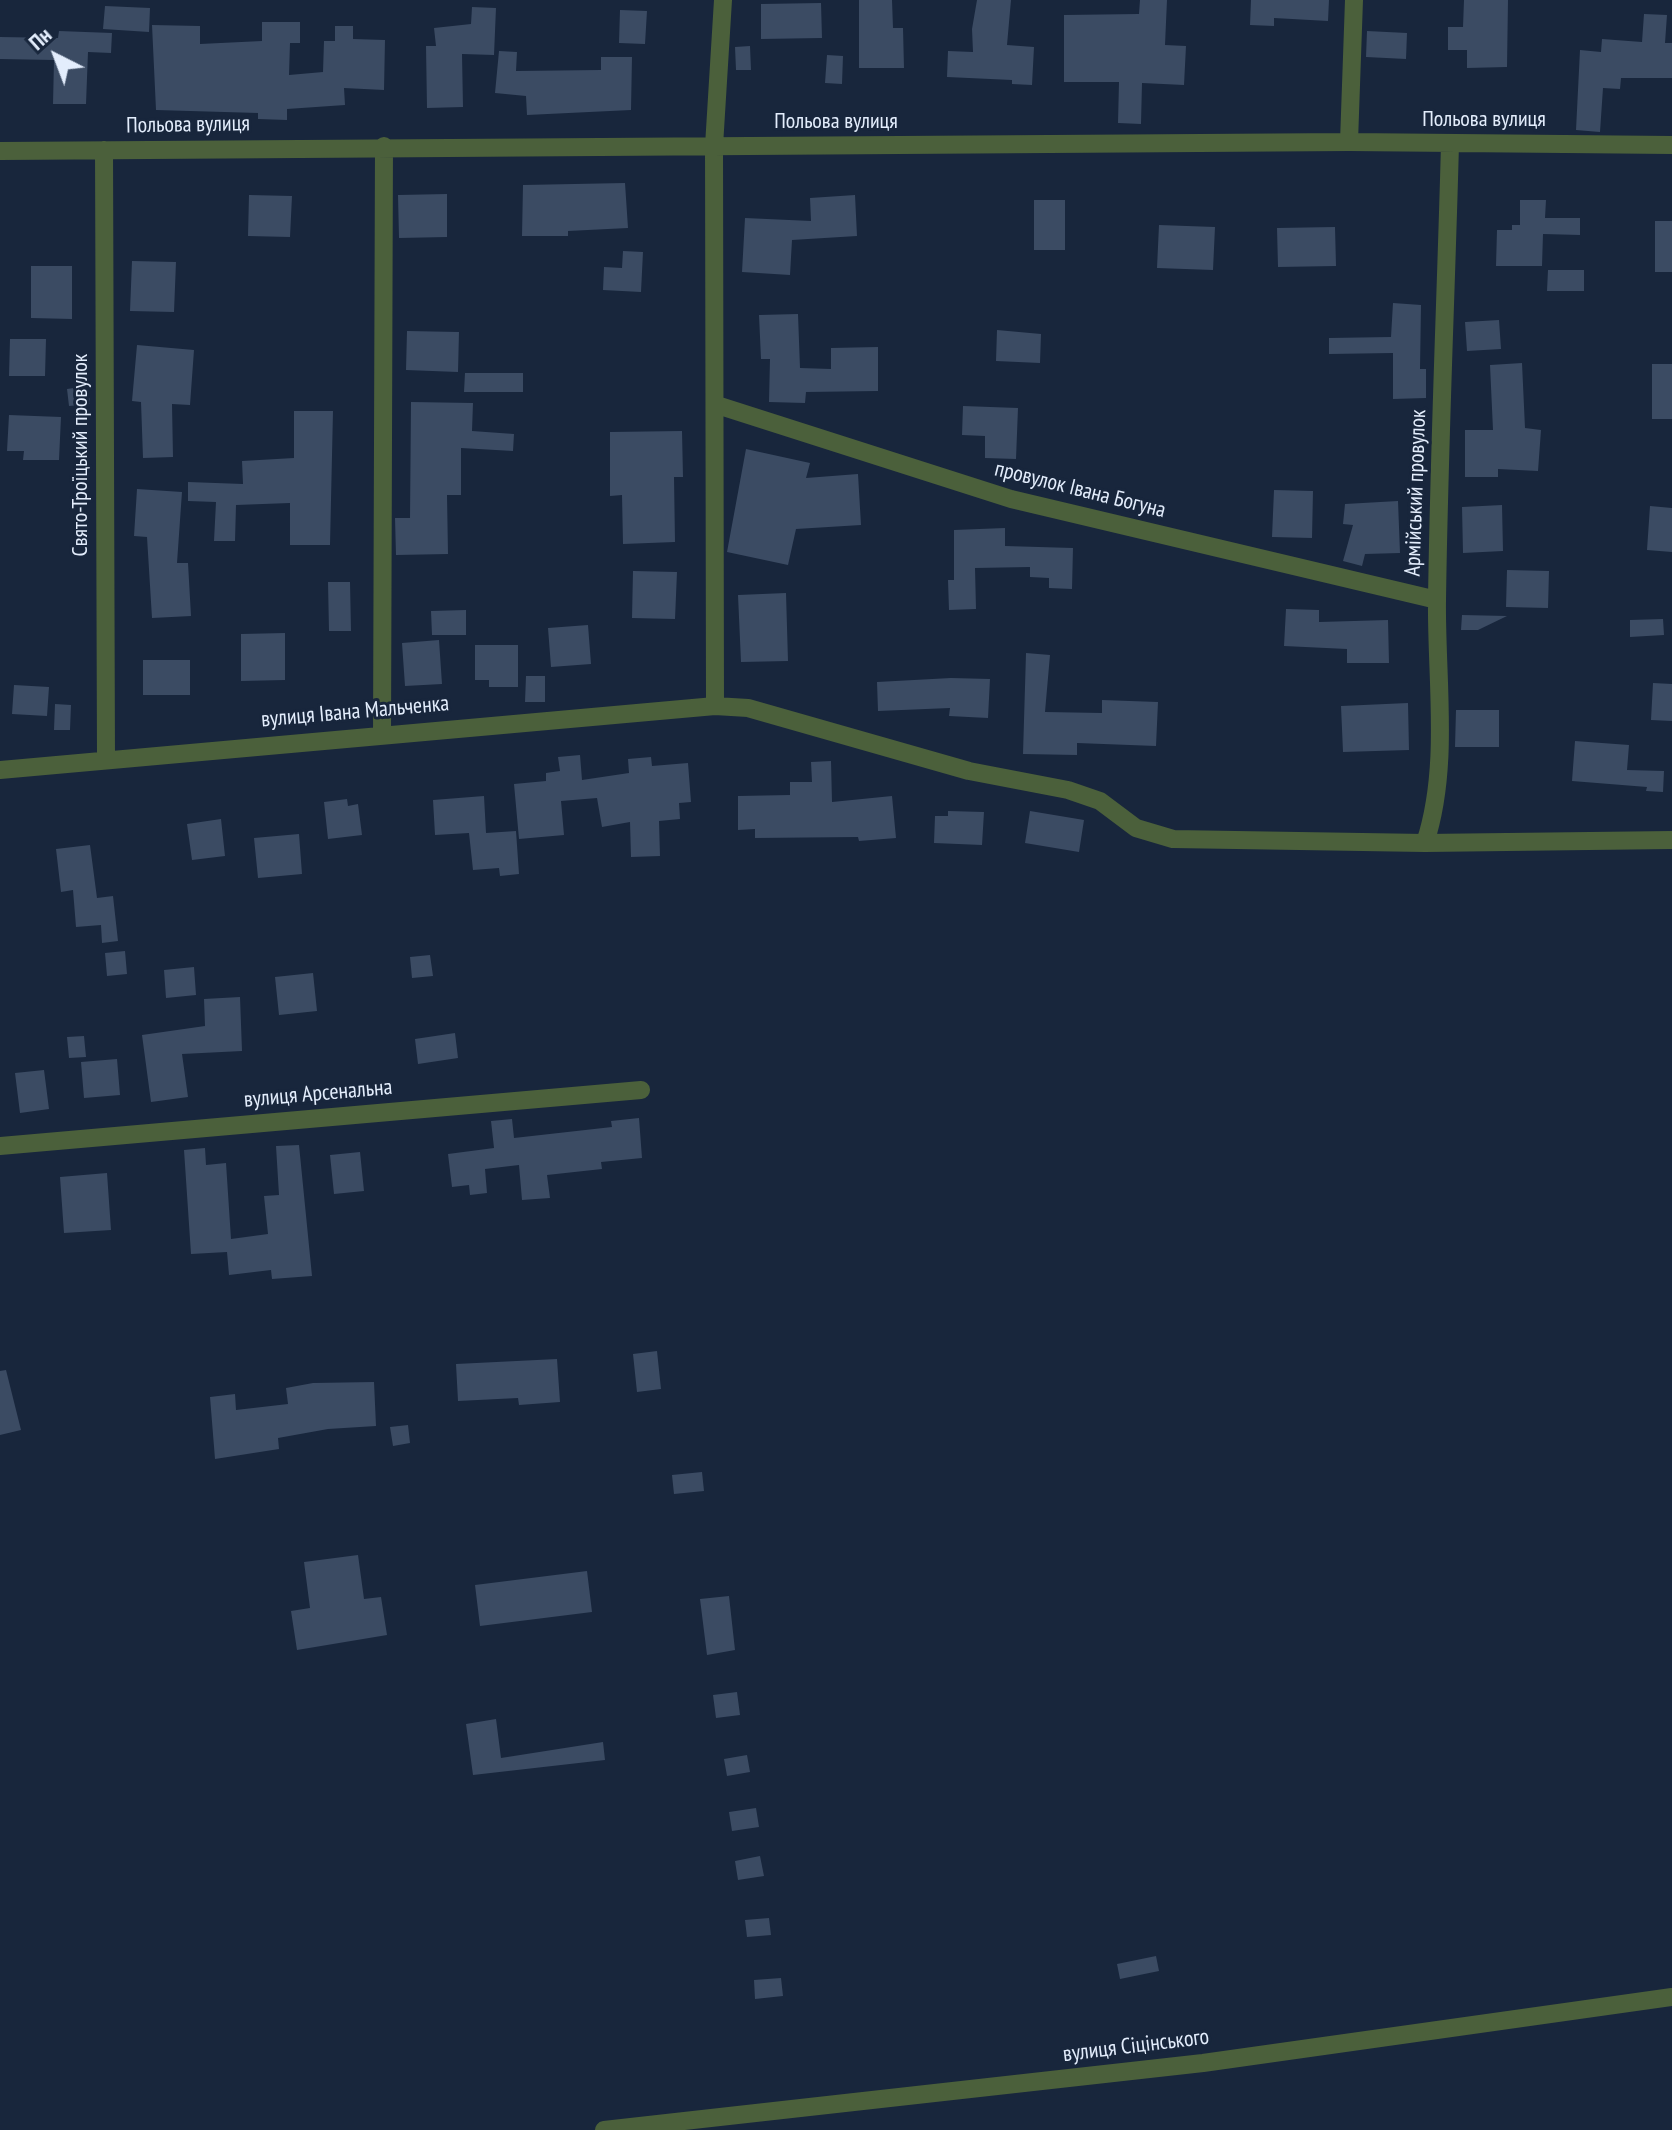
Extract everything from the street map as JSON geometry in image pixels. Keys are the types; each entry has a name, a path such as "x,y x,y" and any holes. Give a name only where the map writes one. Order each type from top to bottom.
{"street":[{"path":"715,706 717,405 714,146 723,0"},
{"path":"1349,142 1354,0"},
{"name":"Польова вулиця","path":"0,151 384,146 1349,142 1672,145"},
{"name":"Армійський провулок","path":"1425,843 1436,795 1437,600 1450,144"},
{"path":"382,734 384,146"},
{"name":"Свято-Троїцький провулок","path":"104,150 106,759"},
{"name":"провулок Івана Богуна","path":"717,405 1011,499 1437,600"},
{"name":"вулиця Івана Мальченка","path":"0,770 715,706 748,708 969,771 1068,790 1100,801 1136,828 1173,839 1425,843 1672,840"},
{"name":"вулиця Арсенальна","path":"0,1146 641,1090"},
{"name":"вулиця Сіцінського","path":"604,2130 1203,2063 1672,1997"}],"building":[{"path":"859,0 892,0 893,28 903,28 904,68 859,68"},
{"path":"977,0 1011,0 1007,45 1034,47 1032,85 1012,84 1012,80 947,77 948,51 973,52 972,29"},
{"path":"1140,0 1167,0 1165,45 1186,46 1184,85 1142,83 1141,124 1118,123 1119,82 1064,82 1064,15 1139,14"},
{"path":"1251,0 1329,0 1328,21 1274,18 1274,26 1250,25"},
{"path":"1464,0 1508,0 1507,67 1467,68 1467,50 1448,50 1448,27 1463,27"},
{"path":"821,3 822,38 761,39 761,4"},
{"path":"105,6 150,8 149,32 103,29"},
{"path":"472,7 496,8 494,55 462,54 463,107 427,108 426,46 436,46 434,28 471,24"},
{"path":"620,10 647,11 645,44 619,43"},
{"path":"1644,14 1667,15 1665,43 1672,43 1672,78 1621,78 1620,89 1603,88 1600,132 1576,130 1580,50 1601,52 1602,39 1642,42"},
{"path":"262,22 300,22 300,43 290,43 289,75 323,72 324,41 335,41 335,26 353,26 353,39 385,40 384,90 344,88 345,105 287,109 287,120 258,119 258,113 156,110 152,25 200,26 200,44 262,41"},
{"path":"59,31 112,33 111,53 88,52 86,104 53,104 54,60 0,59 0,37 58,38"},
{"path":"1367,31 1407,33 1406,59 1366,57"},
{"path":"750,46 751,70 736,70 735,47"},
{"path":"499,51 517,52 516,71 601,70 601,57 632,57 631,110 527,115 526,96 495,93"},
{"path":"827,55 843,56 842,84 825,83"},
{"path":"625,183 628,228 568,231 568,236 522,236 523,185"},
{"path":"447,194 447,237 399,238 398,195"},
{"path":"249,195 292,196 290,237 248,236"},
{"path":"855,195 857,236 792,240 790,275 742,272 745,218 811,221 810,198"},
{"path":"1034,200 1065,200 1065,250 1034,250"},
{"path":"1520,200 1546,200 1545,218 1580,218 1580,235 1543,234 1542,266 1496,266 1497,230 1512,230 1512,225 1520,225"},
{"path":"1655,221 1672,221 1672,272 1655,272"},
{"path":"1159,225 1215,227 1213,270 1157,268"},
{"path":"1335,227 1336,266 1278,267 1277,228"},
{"path":"623,251 643,252 641,292 603,290 604,267 622,268"},
{"path":"132,261 176,262 174,312 130,311"},
{"path":"31,266 72,266 72,319 31,318"},
{"path":"1548,270 1584,270 1584,291 1547,291"},
{"path":"1393,303 1421,305 1420,369 1426,369 1426,398 1393,399 1393,353 1329,354 1329,338 1391,337"},
{"path":"798,314 800,368 831,369 831,348 878,347 878,391 806,392 805,403 769,402 770,359 761,359 759,315"},
{"path":"1499,320 1501,349 1467,351 1465,322"},
{"path":"997,330 1041,334 1040,363 996,361"},
{"path":"407,331 459,332 458,372 406,370"},
{"path":"10,339 46,339 45,376 9,376"},
{"path":"137,345 194,350 190,405 172,404 173,457 143,458 141,402 132,401"},
{"path":"1522,363 1525,428 1541,430 1538,471 1498,469 1498,477 1465,477 1465,430 1493,430 1490,365"},
{"path":"1652,364 1672,364 1672,419 1652,419"},
{"path":"465,373 523,373 523,392 464,392"},
{"path":"88,386 90,404 69,406 67,389"},
{"path":"411,402 473,403 472,431 514,434 513,451 461,448 461,495 447,495 448,554 396,555 395,518 410,518"},
{"path":"963,406 1018,408 1016,459 985,458 985,436 962,435"},
{"path":"294,411 333,411 330,545 290,545 290,503 236,505 235,541 214,541 216,502 188,501 188,482 243,484 242,461 294,458"},
{"path":"9,415 61,417 59,460 23,460 24,451 7,451"},
{"path":"682,431 683,477 674,477 675,542 623,544 622,495 610,496 610,432"},
{"path":"746,449 810,463 806,478 858,474 861,525 796,529 788,565 727,552"},
{"path":"137,489 182,492 177,563 188,563 191,616 152,618 147,537 134,536"},
{"path":"1274,490 1313,491 1312,538 1272,537"},
{"path":"1398,501 1400,553 1365,554 1362,566 1343,561 1353,525 1343,524 1345,504"},
{"path":"1502,505 1503,551 1463,553 1462,507"},
{"path":"1650,506 1672,508 1672,552 1647,550"},
{"path":"1005,528 1005,546 1073,548 1072,589 1049,588 1049,578 1030,577 1030,567 975,568 976,609 949,610 948,580 954,580 954,530"},
{"path":"1507,570 1549,571 1548,608 1506,607"},
{"path":"633,571 677,572 675,619 632,618"},
{"path":"328,582 350,582 351,631 329,631"},
{"path":"786,593 788,661 741,662 738,595"},
{"path":"1286,609 1319,610 1319,622 1388,620 1389,663 1347,663 1347,649 1284,646"},
{"path":"466,610 466,635 432,635 431,611"},
{"path":"1462,615 1507,616 1478,630 1461,630"},
{"path":"1663,619 1664,635 1630,637 1630,620"},
{"path":"588,625 591,664 551,667 548,628"},
{"path":"285,633 285,680 241,681 241,634"},
{"path":"439,640 442,684 405,686 402,643"},
{"path":"475,645 518,645 518,687 489,687 489,680 475,680"},
{"path":"1026,653 1050,655 1045,712 1102,713 1102,700 1158,702 1156,746 1077,743 1077,755 1023,754"},
{"path":"143,660 190,660 190,695 143,695"},
{"path":"526,676 545,676 545,702 525,702"},
{"path":"990,679 988,718 949,716 950,708 878,711 877,682"},
{"path":"1653,683 1672,684 1672,721 1651,720"},
{"path":"14,685 49,687 47,716 12,714"},
{"path":"1408,703 1409,750 1343,752 1341,706"},
{"path":"55,704 71,705 70,730 54,730"},
{"path":"1456,710 1499,710 1499,747 1455,747"},
{"path":"1575,741 1629,745 1627,770 1664,771 1663,792 1646,791 1647,787 1572,781"},
{"path":"580,755 582,780 629,773 628,759 651,757 652,766 688,763 691,802 679,803 680,819 659,821 660,856 631,857 630,822 602,827 597,798 561,801 564,835 519,839 514,784 546,781 546,773 560,771 558,757"},
{"path":"831,761 832,802 892,796 896,838 859,841 858,837 755,838 755,829 738,830 738,796 790,795 790,782 812,782 811,762"},
{"path":"484,796 486,833 516,831 519,874 500,876 499,868 473,870 469,833 435,835 433,800"},
{"path":"347,799 348,806 358,804 362,835 328,839 324,802"},
{"path":"948,811 984,812 982,845 934,843 935,816 948,816"},
{"path":"1030,811 1084,820 1079,852 1025,843"},
{"path":"221,819 225,856 192,860 187,824"},
{"path":"299,834 302,874 258,878 254,838"},
{"path":"90,845 97,898 113,896 118,941 102,943 101,925 76,927 73,890 61,892 56,849"},
{"path":"125,951 127,974 107,976 105,953"},
{"path":"430,955 433,976 412,978 410,957"},
{"path":"194,967 196,995 166,998 164,970"},
{"path":"313,973 317,1011 279,1015 275,977"},
{"path":"240,997 242,1051 182,1054 188,1097 151,1102 142,1035 205,1026 204,999"},
{"path":"455,1033 458,1058 418,1064 415,1039"},
{"path":"84,1036 86,1057 69,1058 67,1037"},
{"path":"117,1059 120,1095 84,1098 81,1062"},
{"path":"44,1070 49,1109 20,1113 15,1073"},
{"path":"639,1118 642,1158 601,1162 602,1169 547,1175 550,1198 522,1200 519,1165 485,1169 487,1193 470,1195 469,1185 452,1187 448,1154 494,1148 491,1121 512,1119 514,1138 612,1127 611,1121"},
{"path":"299,1145 312,1276 272,1279 271,1270 229,1275 227,1252 191,1254 184,1150 205,1148 206,1165 226,1163 231,1239 268,1234 264,1196 279,1195 276,1146"},
{"path":"360,1152 364,1191 334,1194 330,1155"},
{"path":"107,1173 111,1230 64,1233 60,1177"},
{"path":"657,1351 661,1389 637,1392 633,1354"},
{"path":"557,1359 560,1402 519,1405 518,1398 458,1401 456,1364"},
{"path":"6,1370 21,1430 0,1435 0,1371"},
{"path":"374,1382 376,1426 328,1429 278,1438 279,1449 215,1459 210,1397 235,1394 236,1410 288,1404 286,1388 313,1383"},
{"path":"408,1425 410,1443 393,1446 390,1427"},
{"path":"702,1472 704,1491 674,1494 672,1475"},
{"path":"358,1555 364,1599 381,1597 387,1635 297,1650 291,1611 310,1608 304,1562"},
{"path":"587,1571 592,1612 480,1626 475,1585"},
{"path":"729,1596 735,1650 707,1655 700,1599"},
{"path":"737,1692 740,1715 716,1718 713,1695"},
{"path":"496,1719 501,1758 603,1742 605,1760 473,1775 466,1724"},
{"path":"747,1755 750,1772 727,1776 724,1759"},
{"path":"756,1808 759,1827 732,1831 729,1812"},
{"path":"760,1856 764,1876 738,1880 735,1861"},
{"path":"769,1918 771,1935 747,1937 745,1920"},
{"path":"1156,1956 1159,1971 1120,1979 1117,1964"},
{"path":"781,1978 783,1996 755,1999 754,1980"}]}
